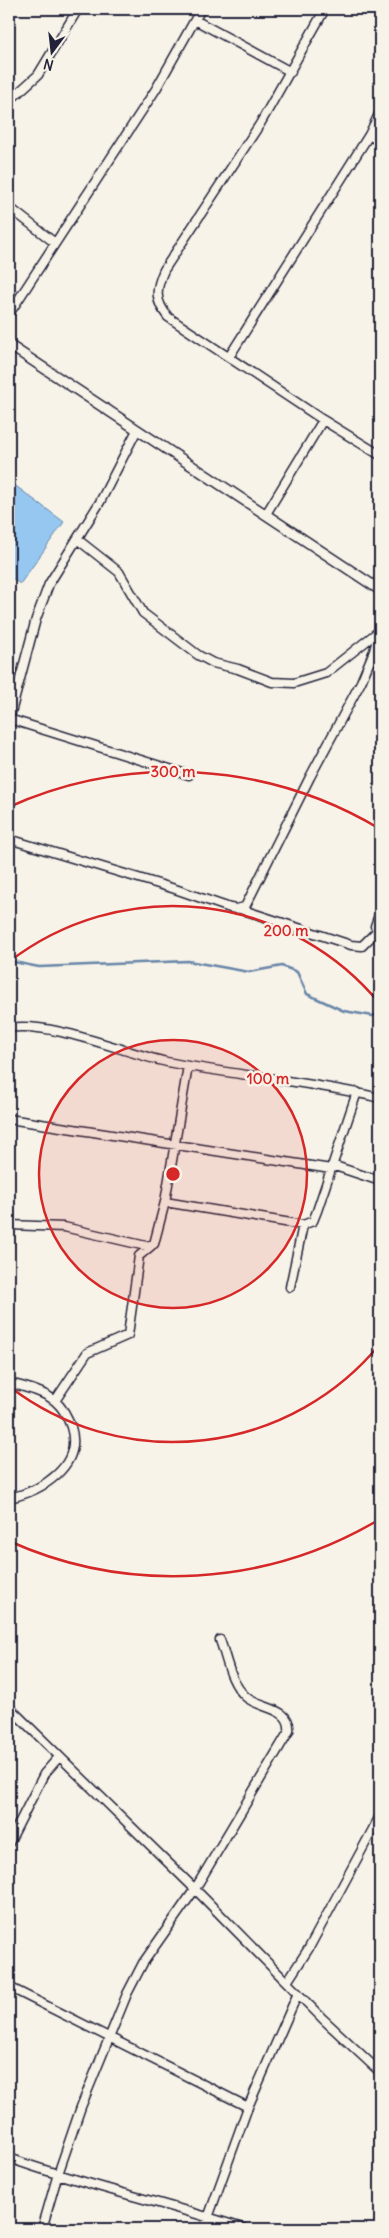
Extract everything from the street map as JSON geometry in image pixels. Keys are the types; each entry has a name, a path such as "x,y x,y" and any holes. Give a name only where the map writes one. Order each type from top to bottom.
{"street":[{"path":"9,101 38,75 78,9"},
{"path":"9,314 156,89 201,9"},
{"path":"325,9 290,72 234,164 164,270 156,294 158,305 168,317 323,420 379,451"},
{"path":"195,20 290,72"},
{"path":"229,356 368,135 380,112"},
{"path":"368,135 380,142"},
{"path":"9,206 55,243"},
{"path":"9,345 380,590"},
{"path":"266,514 323,420"},
{"path":"137,430 43,598 9,719 189,775"},
{"path":"77,539 120,572 144,612 198,654 213,663 238,669 272,682 294,683 326,673 379,631"},
{"path":"240,909 249,901 310,777 361,682 374,651 379,631"},
{"path":"9,839 175,889 230,908 240,909 351,945 362,946 378,932 375,926 380,912"},
{"path":"9,1028 34,1027 57,1031 148,1058 357,1092 380,1098"},
{"path":"55,1401 87,1353 128,1335 139,1256 156,1240 165,1202 188,1066"},
{"path":"165,1202 303,1225 314,1220 357,1092"},
{"path":"9,1119 332,1167 380,1181"},
{"path":"9,1225 69,1228 151,1246"},
{"path":"290,1287 303,1225"},
{"path":"9,1384 28,1388 55,1401 69,1421 74,1437 73,1450 69,1462 64,1469 34,1489 9,1498"},
{"path":"42,2229 57,2175 109,2036 142,1963 194,1889 289,1731 289,1723 282,1714 248,1699 239,1690 231,1674 220,1640"},
{"path":"9,1707 380,2072"},
{"path":"9,1843 44,1774 59,1757"},
{"path":"287,1982 309,1948 380,1816"},
{"path":"9,1987 248,2107"},
{"path":"204,2229 248,2107 298,1993"},
{"path":"9,2158 57,2175 208,2216 245,2229"}],"water":[{"path":"9,481 64,522 20,584 9,576"}],"waterway":[{"path":"9,961 39,967 188,961 249,972 282,966 297,972 307,994 344,1011 373,1016 380,1013"}]}
